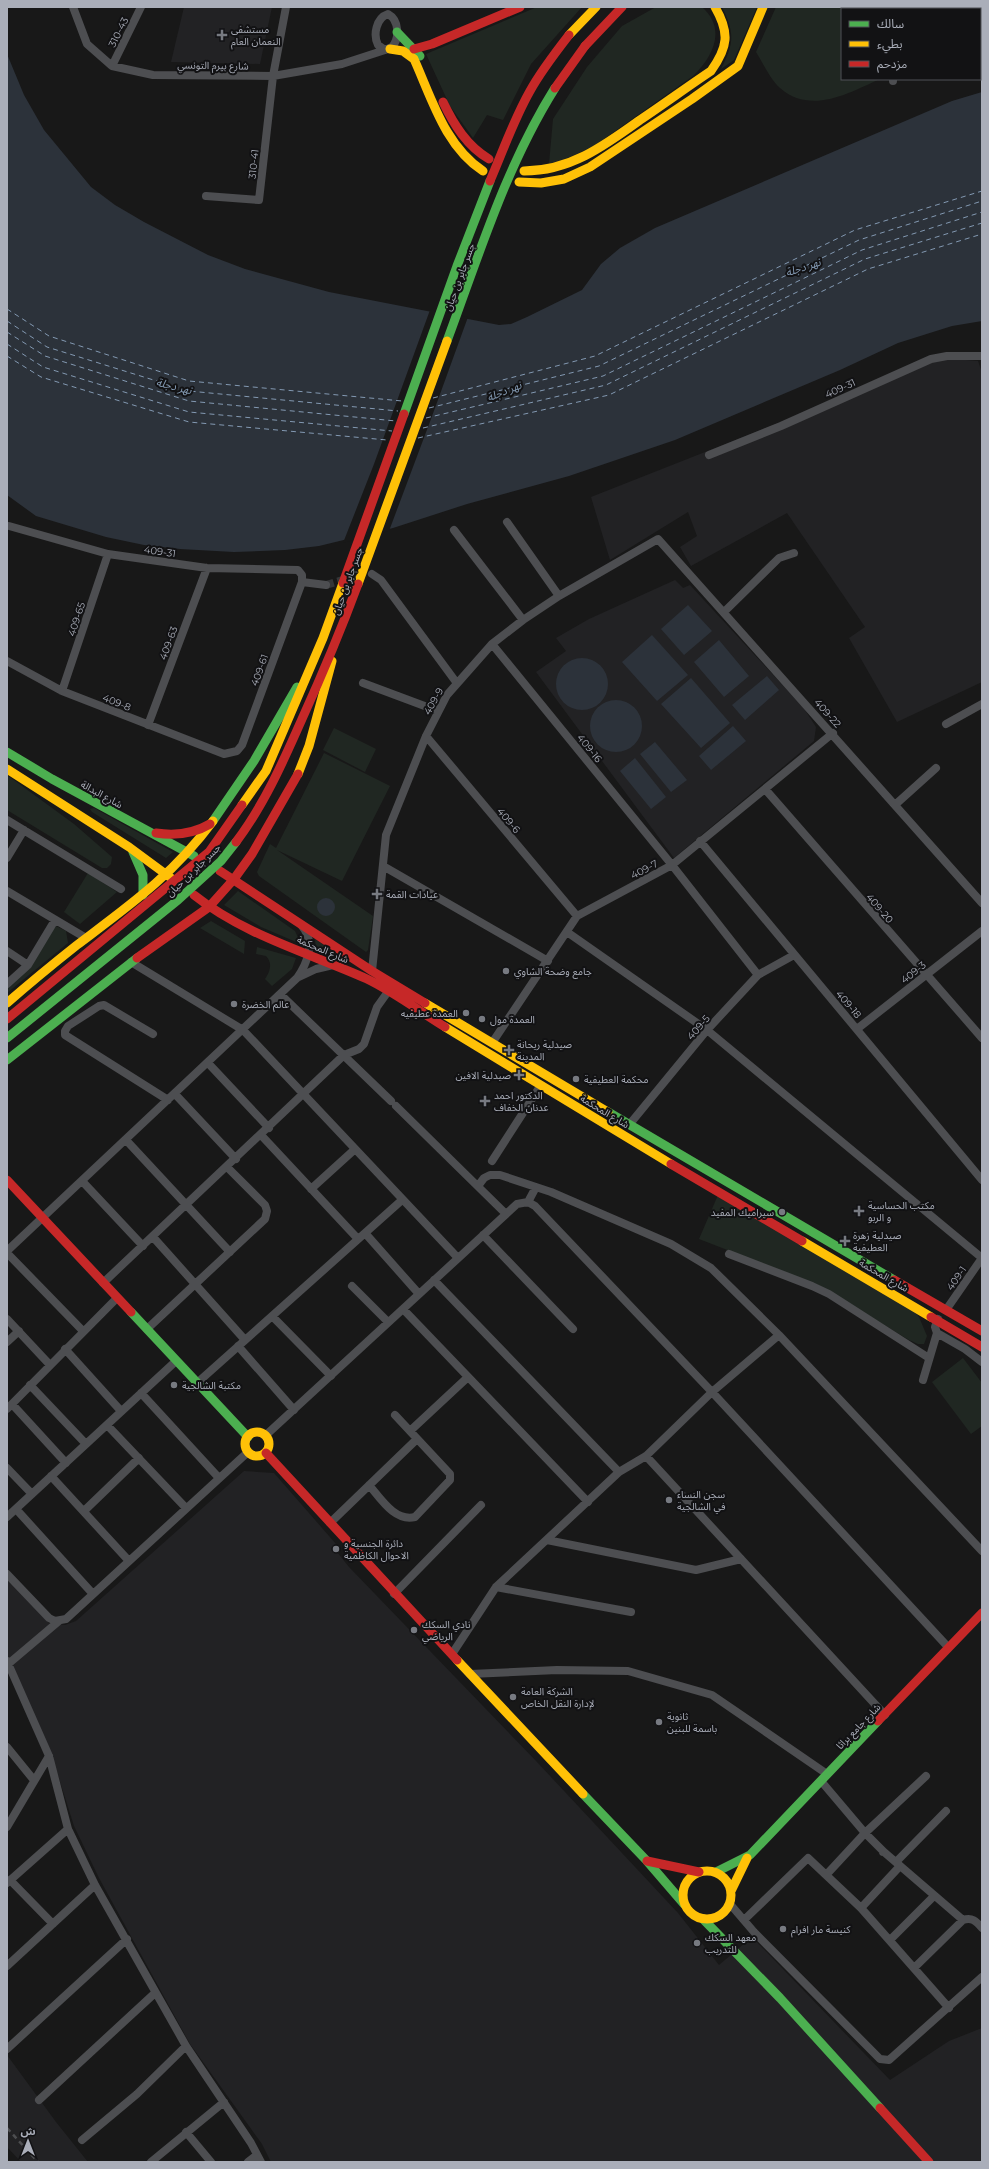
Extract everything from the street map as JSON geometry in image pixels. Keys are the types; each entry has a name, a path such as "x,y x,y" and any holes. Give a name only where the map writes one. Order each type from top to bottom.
{"main road":[{"path":"414,49 432,44 520,7"},
{"name":"جسر جابر بن حيان","path":"7,1019 75,961 209,852 236,817 273,759 323,638 457,266 509,134 530,91 549,61 569,35 596,7"},
{"path":"603,26 622,7"},
{"path":"603,26 633,7"},
{"path":"524,171 539,171 566,166 593,153 711,71 721,58 727,41 725,26 715,7"},
{"path":"519,182 542,183 564,179 590,167 692,99 738,66 763,7"},
{"name":"جسر جابر بن حيان","path":"7,1038 89,970 178,900 221,861 247,827 278,776 337,641 504,187 528,132 548,96 585,46 603,26"},
{"path":"397,32 414,49 422,60 454,124 471,145 488,159"},
{"path":"388,49 403,51 414,59 448,133 468,162 483,171"},
{"path":"7,1003 86,938 169,876 191,854 246,775 323,638"},
{"path":"7,1060 131,962 209,907 234,879 252,854 288,793 309,746 337,641"},
{"name":"شارع البدالة","path":"7,752 147,832 191,854"},
{"path":"7,769 129,847 169,876"},
{"path":"147,832 182,835 204,828 214,821"},
{"path":"129,847 140,865 143,875 142,895"},
{"name":"شارع المحكمة","path":"220,871 372,971 629,1125 982,1331"},
{"name":"شارع المحكمة","path":"194,895 209,907 259,934 368,980 541,1085 982,1347"},
{"path":"7,1180 248,1437"},
{"path":"257,1432 266,1435 270,1444 266,1453 256,1456 248,1452 245,1445 248,1437 257,1432"},
{"path":"266,1453 394,1594 647,1861 692,1914 703,1919 780,1998 929,2162"},
{"name":"شارع جامع براثا","path":"732,1891 737,1876 750,1855 982,1613"},
{"name":"شارع جامع براثا","path":"716,1872 730,1867 750,1855"},
{"path":"647,1861 699,1872 716,1872 726,1879 732,1891 730,1904 719,1916 703,1919"},
{"path":"684,1904 683,1893 686,1882 699,1872"}],"street":[{"name":"شارع بيرم التونسي","path":"73,7 87,44 112,66 153,75 273,76 342,64 388,49"},
{"name":"310-43","path":"112,66 141,7"},
{"path":"273,76 286,7"},
{"path":"365,56 370,52 376,41 378,24 389,11 395,22 397,32 396,43 388,49 379,47 376,41"},
{"name":"310-41","path":"206,196 259,200 273,76"},
{"name":"409-31","path":"709,455 781,426 931,359 947,356 982,356"},
{"path":"507,522 559,596"},
{"name":"409-31","path":"9,526 108,554 207,568 298,570 302,575 302,582"},
{"path":"454,530 523,620"},
{"name":"409-9","path":"372,971 386,835 426,736 438,711 456,682 492,644 523,620 559,596 658,538"},
{"name":"409-22","path":"658,538 833,733 982,903"},
{"path":"724,612 779,558 794,553"},
{"name":"409-65","path":"62,691 108,554"},
{"name":"409-63","path":"148,725 207,568"},
{"path":"372,574 381,580 456,682"},
{"path":"302,582 326,585"},
{"name":"409-61","path":"224,754 236,752 242,745 302,582"},
{"name":"409-16","path":"492,644 672,865 758,975"},
{"name":"409-8","path":"7,661 62,691 224,754"},
{"path":"363,683 438,711"},
{"path":"946,724 982,704"},
{"name":"409-7","path":"492,1043 577,916 672,865 833,733"},
{"name":"409-6","path":"426,736 577,916"},
{"path":"896,804 936,768"},
{"name":"409-20","path":"765,789 925,975 982,1038"},
{"path":"7,820 121,889"},
{"path":"7,858 24,830"},
{"name":"409-18","path":"700,841 982,1180"},
{"path":"383,866 548,961"},
{"path":"7,891 86,938"},
{"path":"7,984 28,965 56,920"},
{"path":"83,1331 7,1252 281,995 297,978 306,964 308,954 308,938 301,925"},
{"name":"409-3","path":"857,1029 982,931"},
{"path":"567,932 707,1030 982,1258"},
{"path":"7,951 28,965"},
{"name":"409-5","path":"629,1125 707,1030 758,975 794,955"},
{"path":"131,962 243,1030 304,1094 354,1150 458,1258"},
{"path":"297,978 316,969 333,965"},
{"path":"103,1283 269,1128 344,1055 359,1049 364,1044 377,1007 388,992"},
{"path":"281,995 506,1214"},
{"path":"153,1034 104,1005 99,1006 86,1014 68,1026 65,1031 65,1035 171,1097 236,1159"},
{"path":"208,1063 269,1128"},
{"path":"492,1161 541,1085"},
{"path":"261,1135 358,1239"},
{"path":"126,1140 230,1252"},
{"path":"311,1189 354,1150"},
{"path":"147,1329 265,1219 267,1211 265,1205 227,1167"},
{"path":"478,1186 484,1178 490,1174 500,1175 536,1187 671,1244 711,1268 779,1335 982,1551"},
{"path":"82,1181 143,1246"},
{"path":"528,1202 536,1187"},
{"path":"197,1383 402,1200"},
{"path":"266,1435 517,1204 528,1202 535,1206 712,1392 948,1647"},
{"path":"365,1234 419,1294"},
{"path":"483,1235 572,1329"},
{"path":"153,1237 246,1340"},
{"path":"729,1254 829,1294 929,1358"},
{"name":"409-1","path":"946,1310 982,1258"},
{"path":"434,1280 619,1472"},
{"path":"352,1286 388,1322"},
{"path":"66,1463 9,1407 117,1298"},
{"path":"403,1309 588,1502"},
{"path":"272,1316 331,1376"},
{"path":"7,1319 50,1365"},
{"path":"923,1380 937,1333 935,1327 938,1320"},
{"path":"7,1342 19,1331"},
{"path":"937,1333 965,1349 982,1362"},
{"path":"452,1654 496,1587 619,1472 646,1456 712,1392 779,1335"},
{"path":"238,1346 294,1410"},
{"path":"65,1349 121,1411"},
{"path":"7,1517 176,1361"},
{"path":"410,1432 468,1377"},
{"path":"30,1386 86,1444"},
{"path":"141,1393 219,1478"},
{"path":"369,1485 398,1516 407,1519 415,1517 450,1480 450,1474 395,1415"},
{"path":"107,1425 186,1508"},
{"path":"330,1523 417,1439"},
{"path":"248,1452 69,1617 58,1621 7,1663 49,1756 68,1829 95,1885 127,1939 155,1993 186,2046 224,2102 259,2159 248,2162"},
{"path":"646,1456 885,1714"},
{"path":"84,1511 139,1458"},
{"path":"7,1468 32,1494"},
{"path":"51,1476 129,1561"},
{"path":"394,1594 481,1505"},
{"path":"16,1509 93,1594"},
{"path":"547,1540 696,1570 741,1559"},
{"path":"7,1574 46,1616 52,1620 58,1621"},
{"path":"496,1587 631,1612"},
{"path":"470,1674 557,1670 628,1671 712,1695 824,1777 865,1833 883,1852 963,1920"},
{"path":"7,1747 34,1779"},
{"path":"7,1828 34,1779 49,1756"},
{"path":"827,1874 865,1833 926,1776"},
{"path":"861,1908 898,1864 946,1812"},
{"path":"53,1924 9,1882 68,1829"},
{"path":"744,1920 808,1858 827,1874 861,1908 949,2008"},
{"path":"7,1966 95,1885"},
{"path":"890,1940 934,1896"},
{"path":"730,1904 880,2059 889,2060 982,1977"},
{"path":"914,1968 963,1920 974,1920 982,1928"},
{"path":"7,2049 127,1939"},
{"path":"39,2100 155,1993"},
{"path":"82,2140 137,2094 186,2046"},
{"path":"151,2162 224,2102"},
{"path":"186,2132 211,2162"}],"shaded area":[{"name":"مستشفى النعمان العام","path":"184,7 272,7 260,64 171,62"},
{"path":"537,7 582,7 531,64 503,120 487,115 473,138 450,106 426,54"},
{"path":"656,7 702,7 710,16 714,24 715,33 711,52 706,60 693,76 594,146 570,157 549,164 553,119 587,67 622,26"},
{"path":"722,7 757,7 734,60 721,69 728,52 731,38 729,24"},
{"path":"776,7 893,7 841,8 841,80 878,80 843,95 817,101 804,100 792,96 776,84 756,52"},
{"path":"943,358 978,361 982,373 982,682 897,722 849,638 865,627 787,513 691,566 680,547 697,536 688,512 610,560 591,497"},
{"path":"675,580 683,588 690,585 803,707 816,727 814,741 674,858 536,672 566,651 556,638 589,619"},
{"path":"334,728 376,749 365,772 323,750"},
{"path":"324,753 390,786 342,881 277,850 373,916 368,950 366,952 259,876 257,872 270,844 276,848"},
{"path":"7,775 74,824 112,857 111,864 107,868 102,868 7,810"},
{"path":"94,808 173,852 166,858 92,812 90,809"},
{"path":"88,873 117,892 80,924 64,912"},
{"path":"238,891 295,931 301,944 261,927 224,905"},
{"path":"211,921 245,941 244,954 200,928"},
{"path":"56,926 66,931 68,943 7,993 7,987"},
{"path":"315,939 346,960 346,961 316,950"},
{"path":"257,947 296,958 292,969 272,986 265,979 269,970 270,962 266,956 256,954"},
{"path":"718,1195 911,1308 919,1317 927,1336 924,1344 918,1344 909,1340 818,1285 699,1239"},
{"path":"963,1358 982,1383 982,1426 971,1434 932,1382"},
{"path":"244,1471 274,1473 336,1544 333,1547 349,1567 537,1762 678,1913 719,1965 752,1937 890,2080 949,2041 982,2028 982,2162 271,2162 262,2144 190,2044 99,1878 74,1826 51,1753 7,1656 7,1578 49,1623 65,1625 76,1621"},
{"path":"7,2055 56,2122 88,2162 21,2162 7,2147"}],"water":[{"name":"نهر دجلة","path":"7,54 24,95 44,130 91,187 115,205 144,222 208,255 245,269 329,292 499,325 511,324 582,290 601,264 620,248 655,228 952,101 982,92 982,321 952,326 898,343 840,370 675,440 569,476 467,504 393,528 319,546 285,550 234,552 144,545 106,537 36,516 7,495"},
{"path":"688,605 712,631 684,655 661,629"},
{"path":"652,635 688,675 657,701 622,662"},
{"path":"719,640 749,676 724,697 694,662"},
{"path":"582,658 596,662 604,670 608,684 604,698 596,706 582,710 568,706 560,698 556,684 560,670 568,662"},
{"path":"767,676 779,690 745,720 732,705"},
{"path":"691,678 730,723 701,748 661,704"},
{"path":"616,700 630,704 638,712 642,726 638,740 630,748 616,752 602,748 594,740 590,726 594,712 602,704"},
{"path":"733,726 746,741 711,770 699,756"},
{"path":"655,742 687,780 671,792 640,754"},
{"path":"635,758 666,797 651,809 620,771"},
{"path":"326,898 332,901 335,907 332,913 326,916 320,913 317,907 320,901"}],"pier":[{"path":"430,310 468,317 431,419 389,531 343,543 374,464"}],"ferry route":[{"path":"433,398 595,356 855,230 982,191"},
{"path":"429,408 599,366 859,240 982,201"},
{"path":"426,418 603,376 862,250 982,212"},
{"path":"423,428 606,385 865,259 982,223"},
{"path":"418,438 609,395 868,269 982,234"},
{"path":"7,309 49,336 189,381 402,401"},
{"path":"7,321 47,347 189,391 398,411"},
{"path":"7,332 45,356 189,401 396,421"},
{"path":"7,344 43,367 189,412 392,431"},
{"path":"7,356 41,377 189,422 387,440"}],"tunnel":[{"path":"326,585 364,574"}],"railway":[{"path":"7,2128 38,2162"}],"traffic: fast":[{"path":"397,32 420,56"},
{"path":"447,341 482,244 508,180 522,148 555,88"},
{"path":"404,414 457,266 490,181"},
{"path":"213,821 254,761 297,687"},
{"path":"7,752 52,779 194,856"},
{"path":"7,1038 178,900 221,861 236,842"},
{"path":"133,852 143,875 143,895"},
{"path":"7,1060 137,958"},
{"path":"608,1112 894,1280"},
{"path":"131,1312 248,1437"},
{"path":"716,1872 750,1855 878,1721"},
{"path":"583,1794 647,1861 684,1904"},
{"path":"703,1919 780,1998 880,2108"}],"traffic: slow":[{"path":"569,35 596,7"},
{"path":"524,171 556,167 571,162 600,148 711,71 721,55 725,40 723,25 715,7"},
{"path":"519,182 541,183 564,179 590,167 692,99 738,66 763,7"},
{"path":"390,49 403,51 414,59 441,121 449,135 470,161 483,171"},
{"path":"358,584 447,341"},
{"path":"242,805 266,771 323,638 343,583"},
{"path":"298,774 309,746 332,661"},
{"path":"7,769 129,847 171,878"},
{"path":"7,1003 68,952 150,888 182,858 213,821"},
{"path":"425,1003 608,1112"},
{"path":"445,1027 671,1164"},
{"path":"802,1241 931,1317"},
{"path":"257,1432 266,1435 269,1444 266,1453 257,1456 248,1453 245,1444 248,1435 257,1432"},
{"path":"457,1660 583,1794"},
{"path":"731,1891 747,1858"},
{"path":"702,1871 712,1871 721,1875 727,1881 730,1886 731,1895 730,1904 721,1915 712,1919 702,1919 693,1915 687,1909 683,1900 683,1890 687,1881 693,1875 702,1871"}],"traffic: jam":[{"path":"414,49 432,44 520,7"},
{"path":"585,46 622,7"},
{"path":"490,181 524,102 543,69 569,35"},
{"path":"555,88 585,46"},
{"path":"443,102 462,134 474,148 489,159"},
{"path":"343,583 404,414"},
{"path":"236,842 264,798 280,767 324,669 358,584"},
{"path":"137,958 209,907 234,879 252,854 298,774"},
{"path":"7,1019 209,852 242,805"},
{"path":"156,833 170,834 191,832 210,824"},
{"path":"220,871 372,971 425,1003"},
{"path":"194,895 213,909 255,932 377,984 445,1027"},
{"path":"671,1164 802,1241"},
{"path":"7,1180 131,1312"},
{"path":"894,1280 982,1331"},
{"path":"931,1317 982,1347"},
{"path":"266,1453 457,1660"},
{"path":"878,1721 982,1613"},
{"path":"647,1861 699,1872"},
{"path":"880,2108 929,2162"}],"place":[{"name":"مستشفى النعمان العام","path":"222,35"},
{"name":"عيادات القمة","path":"377,894"},
{"name":"جامع وضحة الشاوي","path":"506,971"},
{"name":"عالم الخضرة","path":"234,1004"},
{"name":"العمدة عطيفيه","path":"466,1013"},
{"name":"العمدة مول","path":"482,1019"},
{"name":"صيدلية ريحانة المدينة","path":"509,1050"},
{"name":"صيدلية الافين","path":"519,1075"},
{"name":"محكمة العطيفية","path":"576,1079"},
{"name":"الدكتور احمد عدنان الخفاف","path":"485,1101"},
{"name":"مكتب الحساسية و الربو","path":"859,1211"},
{"name":"سيراميك المفيد","path":"782,1212"},
{"name":"صيدلية زهرة العطيفية","path":"845,1241"},
{"name":"مكتبة الشالجية","path":"174,1385"},
{"name":"سجن النساء في الشالجية","path":"669,1500"},
{"name":"دائرة الجنسية و الاحوال الكاظمية","path":"336,1549"},
{"name":"نادي السكك الرياضي","path":"414,1630"},
{"name":"الشركة العامة لإدارة النقل الخاص","path":"513,1697"},
{"name":"ثانوية باسمة للبنين","path":"659,1722"},
{"name":"كنيسة مار افرام","path":"783,1929"},
{"name":"معهد السكك للتدريب","path":"697,1943"}]}
